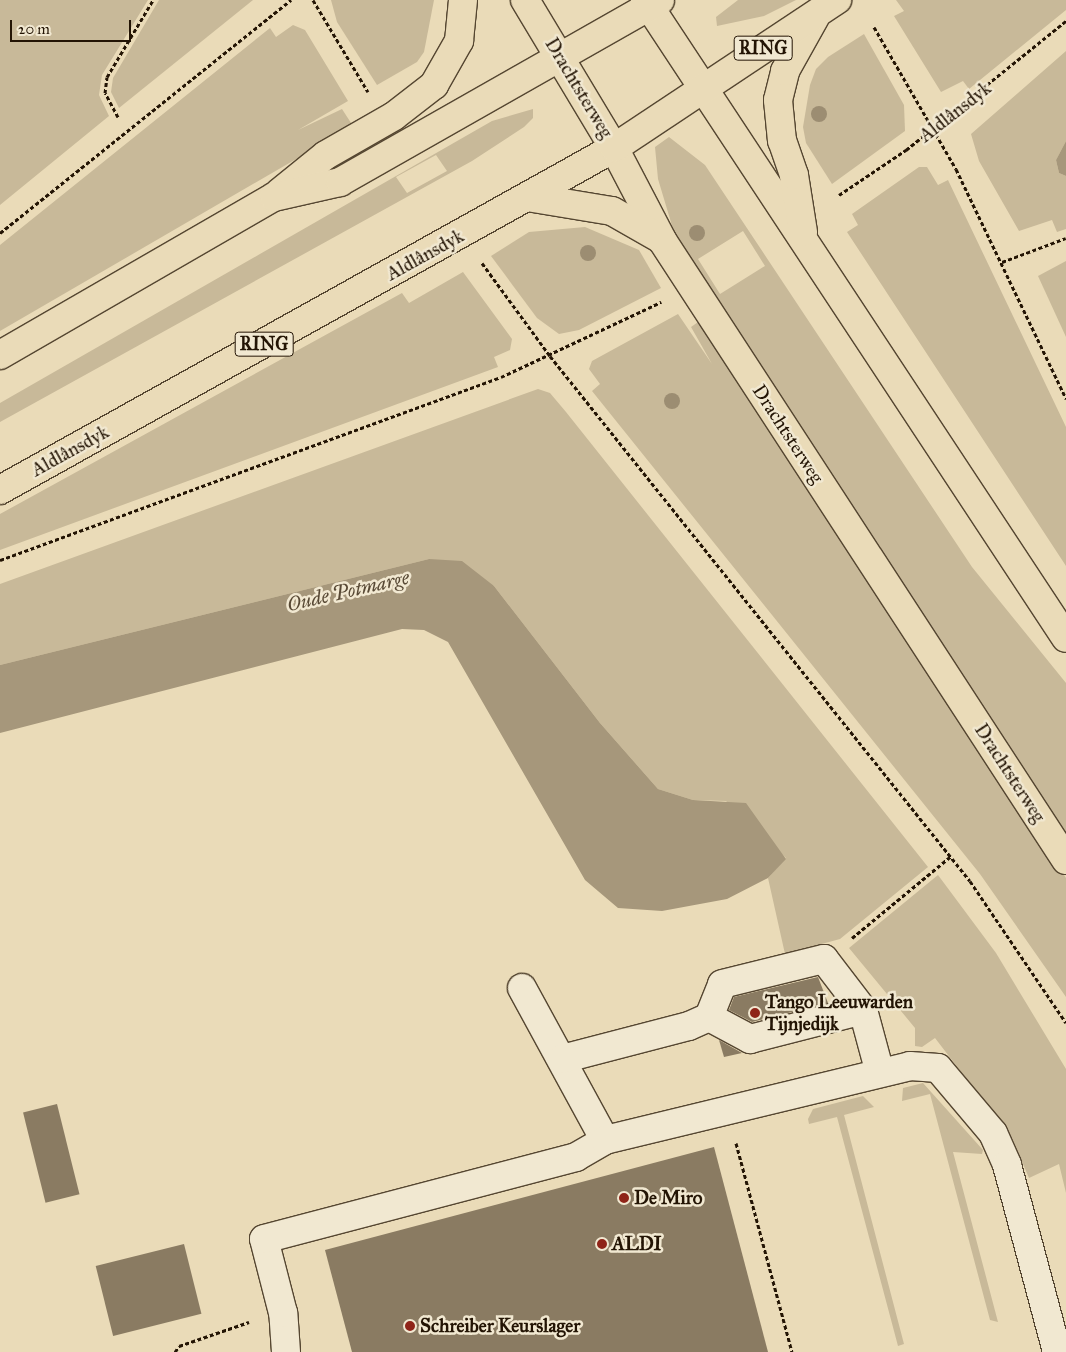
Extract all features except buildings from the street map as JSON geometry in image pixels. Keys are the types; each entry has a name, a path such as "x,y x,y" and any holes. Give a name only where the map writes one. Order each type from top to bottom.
{"main road":[{"path":"0,355 274,197 326,155 394,116 434,85 459,41 463,0"},
{"name":"Drachtsterweg","path":"525,0 562,56 614,148 662,240 1066,860"},
{"path":"274,197 340,182 562,56 651,2 704,89 1066,638"},
{"path":"805,241 794,175 782,141 778,100 792,57 810,22 830,4"},
{"name":"Aldlânsdyk","path":"0,490 614,148 830,4"},
{"path":"527,197 612,211 662,240"}],"lane":[{"path":"709,1017 722,984 824,959 863,1010 880,1073"},
{"path":"522,988 605,1140"},
{"path":"562,1059 709,1017 750,1039 863,1010"},
{"path":"286,1352 283,1313 264,1239 576,1157 605,1140 727,1108 910,1066 938,1068 992,1133 1007,1165 1057,1352"}],"path":[{"path":"118,117 105,93 107,77 154,0"},
{"path":"0,233 291,0"},
{"path":"313,0 368,92"},
{"name":"Aldlânsdyk","path":"839,195 934,129 1066,21"},
{"path":"874,27 934,129 1002,262 1066,399"},
{"path":"1002,262 1066,238"},
{"path":"481,260 550,356 951,856 1041,980 1066,1023"},
{"path":"0,560 550,356 668,298"},
{"path":"824,959 951,856"},
{"path":"727,1108 792,1352"},
{"path":"175,1352 179,1346 283,1313"}],"shaded area":[{"path":"0,0 148,0 102,75 99,95 109,116 0,205"},
{"path":"159,0 253,0 119,108 111,92 113,78"},
{"path":"331,0 434,0 424,52 417,62 377,85 337,22"},
{"path":"738,0 796,0 764,16 717,26 716,17"},
{"path":"896,0 1066,0 1066,10 969,89 963,81 941,92 894,16 904,11"},
{"path":"293,25 305,30 348,101 298,130 342,109 353,126 0,331 0,245 270,28 276,37"},
{"path":"864,34 904,105 905,131 832,184 806,143 803,127 810,85 816,69 828,57"},
{"path":"1066,51 1066,141 1056,160 1059,173 1066,176 1066,229 1057,232 1052,220 1019,231 979,161 971,134"},
{"path":"533,109 533,118 524,127 472,161 0,422 0,403 492,121","holes":["436,155 447,171 407,193 396,177"]},
{"path":"669,137 705,165 972,567 1066,683 1066,836 691,263 673,229 658,179 655,147","holes":["743,231 765,266 720,294 698,259"]},
{"path":"919,167 927,167 938,185 948,180 1066,427 1066,566 847,232 858,225 852,214"},
{"path":"585,227 639,250 661,288 579,330 559,334 537,318 491,256 529,232"},
{"path":"1066,261 1066,337 1038,276"},
{"path":"463,272 512,339 510,350 494,357 498,367 0,550 0,514 402,293 409,303"},
{"path":"678,314 712,364 691,327 701,320 1066,878 1066,997 980,874 592,391 600,384 589,369 592,361"},
{"path":"538,389 550,393 566,412 928,867 840,939 785,954 768,878 786,858 726,801 693,800 658,789 600,723 494,586 429,559 0,665 0,584"},
{"path":"938,875 996,953 1066,1069 1066,1193 1059,1164 1029,1178 1012,1138 935,1038 922,1047 915,1046 915,1028 849,948"},
{"path":"923,1083 983,1150 982,1154 953,1152 998,1322 990,1320 930,1094 902,1101 903,1088"},
{"path":"863,1096 874,1107 844,1115 904,1344 898,1346 837,1117 809,1124 808,1119 813,1109"}],"water":[{"path":"1066,141 1066,176 1059,173 1056,160"},
{"name":"Oude Potmarge","path":"429,559 462,561 494,586 600,723 658,789 693,800 746,803 786,859 768,878 727,899 662,911 618,908 585,880 448,642 424,630 402,629 0,733 0,665"}],"place":[{"name":"Tango Leeuwarden Tijnjedijk","path":"755,1013"},
{"name":"De Miro","path":"624,1198"},
{"name":"ALDI","path":"602,1244"},
{"name":"Schreiber Keurslager","path":"410,1326"}]}
